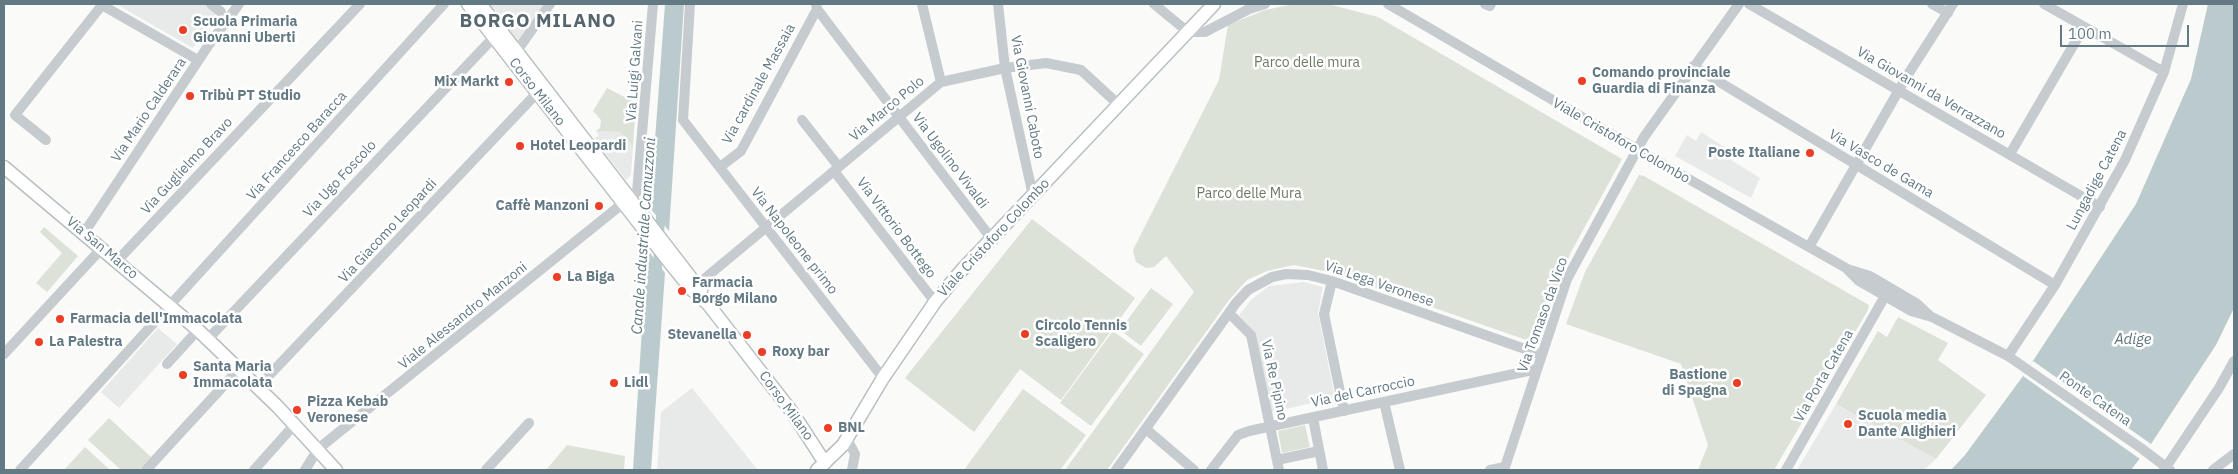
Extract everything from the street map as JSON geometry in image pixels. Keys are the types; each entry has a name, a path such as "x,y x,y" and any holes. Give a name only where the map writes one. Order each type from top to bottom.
{"main road":[{"name":"Corso Milano","path":"468,4 537,93 627,201 648,220 698,284 708,304"},
{"name":"Corso Milano","path":"480,4 518,51 627,201 646,232 691,289 708,304 792,412 823,468"},
{"name":"Viale Cristoforo Colombo","path":"823,468 847,439 883,378 935,302 991,238 1214,4"},
{"name":"Via San Marco","path":"4,167 203,335 295,424 336,470"}],"street":[{"path":"46,140 15,115 101,4 198,60"},
{"path":"211,4 221,12"},
{"name":"Via Mario Calderara","path":"84,233 198,60 239,4"},
{"name":"Via Guglielmo Bravo","path":"117,261 360,4"},
{"name":"Via Francesco Baracca","path":"20,470 444,4"},
{"path":"518,51 550,4"},
{"name":"Via Luigi Galvani","path":"627,201 638,192 643,149 653,4"},
{"name":"Via Napoleone primo","path":"690,4 683,120 883,378"},
{"path":"922,4 941,82"},
{"name":"Via Giovanni Caboto","path":"998,4 1005,68 1033,196"},
{"path":"1154,4 1188,32 1205,32 1249,9 1265,4"},
{"name":"Viale Cristoforo Colombo","path":"1378,4 1398,11"},
{"name":"Viale Cristoforo Colombo","path":"1388,4 1636,150 1809,248 1846,268 1870,276 1916,303 1932,317"},
{"path":"1485,4 1490,6 1491,4"},
{"name":"Via Tomaso da Vico","path":"1505,469 1567,279 1636,150 1693,66 1739,4"},
{"name":"Via Giovanni da Verrazzano","path":"1749,4 2100,207"},
{"path":"1809,248 1899,90 1951,8 1932,4"},
{"path":"2044,4 2164,72"},
{"name":"Lungadige Catena","path":"2008,356 2055,286 2125,160 2164,72 2183,4"},
{"name":"Via Ugolino Vivaldi","path":"816,6 991,238"},
{"name":"Via cardinale Massaia","path":"720,167 741,151 816,6"},
{"path":"2010,154 2084,27"},
{"name":"Via Ugo Foscolo","path":"203,335 494,37"},
{"name":"Via Marco Polo","path":"698,284 941,82 1005,68 1046,63 1081,70 1119,105"},
{"name":"Via Vasco de Gama","path":"1693,66 2055,286"},
{"name":"Via Giacomo Leopardi","path":"258,387 537,93"},
{"path":"802,120 837,169"},
{"name":"Via Vittorio Bottego","path":"837,169 935,302"},
{"name":"Viale Alessandro Manzoni","path":"305,470 318,449 627,201"},
{"path":"4,354 102,248"},
{"name":"Viale Cristoforo Colombo","path":"1846,268 1859,281 1911,311 1932,317 2008,356 2024,367"},
{"name":"Via Lega Veronese","path":"1116,470 1229,313 1248,290 1272,277 1286,274 1308,275 1332,281 1542,355"},
{"path":"1332,281 1324,314 1344,411"},
{"name":"Via Porta Catena","path":"1786,470 1885,296"},
{"name":"Via Re Pipino","path":"1229,313 1251,335 1278,465 1319,451"},
{"path":"167,364 203,335"},
{"path":"2169,469 2234,361"},
{"name":"Ponte Catena","path":"2024,367 2151,454 2169,469"},
{"path":"146,470 239,369"},
{"name":"Via del Carroccio","path":"1211,470 1238,435 1538,369"},
{"path":"1384,402 1400,470"},
{"path":"1313,418 1323,470"},
{"path":"486,470 529,423"},
{"path":"254,470 295,424"},
{"path":"1146,429 1194,470"},
{"path":"847,439 855,454 852,470"},
{"path":"2213,470 2234,454"},
{"path":"1490,470 1505,469"}],"shaded area":[{"name":"Scuola Primaria Giovanni Uberti","path":"116,4 207,4 217,12 193,48"},
{"path":"486,4 546,4 525,36 516,43"},
{"path":"596,131 621,132 633,147 631,175 626,180 594,139 599,135"},
{"path":"1701,132 1726,148 1723,155 1760,178 1751,198 1675,156 1687,135 1696,141"},
{"path":"1304,282 1323,287 1318,313 1335,398 1272,412 1255,332 1239,315 1252,299 1269,286"},
{"path":"158,328 177,344 119,408 101,392"},
{"path":"692,388 758,470 657,470 661,412"},
{"name":"Scuola media Dante Alighieri","path":"1836,404 1936,459 1924,470 1797,470"}],"green space":[{"path":"1294,4 1328,4 1378,17 1622,159 1571,252 1535,343 1334,273 1294,265 1267,271 1247,280 1229,300 1107,470 1065,470 1194,292 1166,256 1154,267 1146,268 1136,262 1133,250 1219,80 1228,25 1265,10"},
{"path":"607,88 636,103 633,147 621,132 596,131 600,128 601,120 593,111"},
{"path":"1639,175 1644,176 1869,305 1868,310 1774,470 1698,470 1708,445 1681,364 1566,324 1585,272"},
{"name":"Circolo Tennis Scaligero","path":"1032,219 1135,298 1061,400 1020,369 974,432 905,378"},
{"path":"44,227 78,256 47,292 36,283 62,253 40,232"},
{"path":"1151,288 1173,304 1141,346 1120,330"},
{"path":"1898,317 1948,343 1938,360 1986,395 1936,459 1836,404 1878,331 1887,337"},
{"path":"1113,331 1144,354 1091,426 1060,403"},
{"path":"1023,389 1086,435 1060,470 964,470"},
{"path":"109,418 151,457 139,470 121,470 88,440"},
{"path":"1305,425 1310,447 1282,453 1278,431"},
{"path":"567,445 625,456 624,470 546,470"},
{"path":"85,447 110,470 64,470"}],"water":[{"path":"665,4 684,4 669,231 650,208"},
{"name":"Adige","path":"2208,4 2234,4 2234,308 2216,345 2151,444 2131,470 1951,470 1965,455 2023,376 2136,204 2191,79"},
{"path":"647,249 665,273 651,470 633,470"}],"pier":[{"path":"2033,361 2151,444 2140,459 2023,376"}],"waterway":[{"name":"Canale industriale Camuzzoni","path":"657,276 661,209"}],"place":[{"name":"Scuola Primaria Giovanni Uberti","path":"183,30"},
{"name":"Comando provinciale Guardia di Finanza","path":"1582,81"},
{"name":"Mix Markt","path":"509,82"},
{"name":"Tribù PT Studio","path":"190,96"},
{"name":"Hotel Leopardi","path":"520,146"},
{"name":"Poste Italiane","path":"1810,153"},
{"name":"Caffè Manzoni","path":"599,206"},
{"name":"La Biga","path":"557,277"},
{"name":"Farmacia Borgo Milano","path":"682,291"},
{"name":"Farmacia dell'Immacolata","path":"60,319"},
{"name":"Circolo Tennis Scaligero","path":"1025,334"},
{"name":"Stevanella","path":"747,335"},
{"name":"La Palestra","path":"39,342"},
{"name":"Roxy bar","path":"762,352"},
{"name":"Santa Maria Immacolata","path":"183,375"},
{"name":"Lidl","path":"614,383"},
{"name":"Bastione di Spagna","path":"1737,383"},
{"name":"Pizza Kebab Veronese","path":"297,410"},
{"name":"Scuola media Dante Alighieri","path":"1848,424"},
{"name":"BNL","path":"828,428"}],"district":[{"name":"BORGO MILANO","path":"538,22"}],"park label":[{"name":"Parco delle mura","path":"1307,63"},
{"name":"Parco delle Mura","path":"1249,194"}]}
